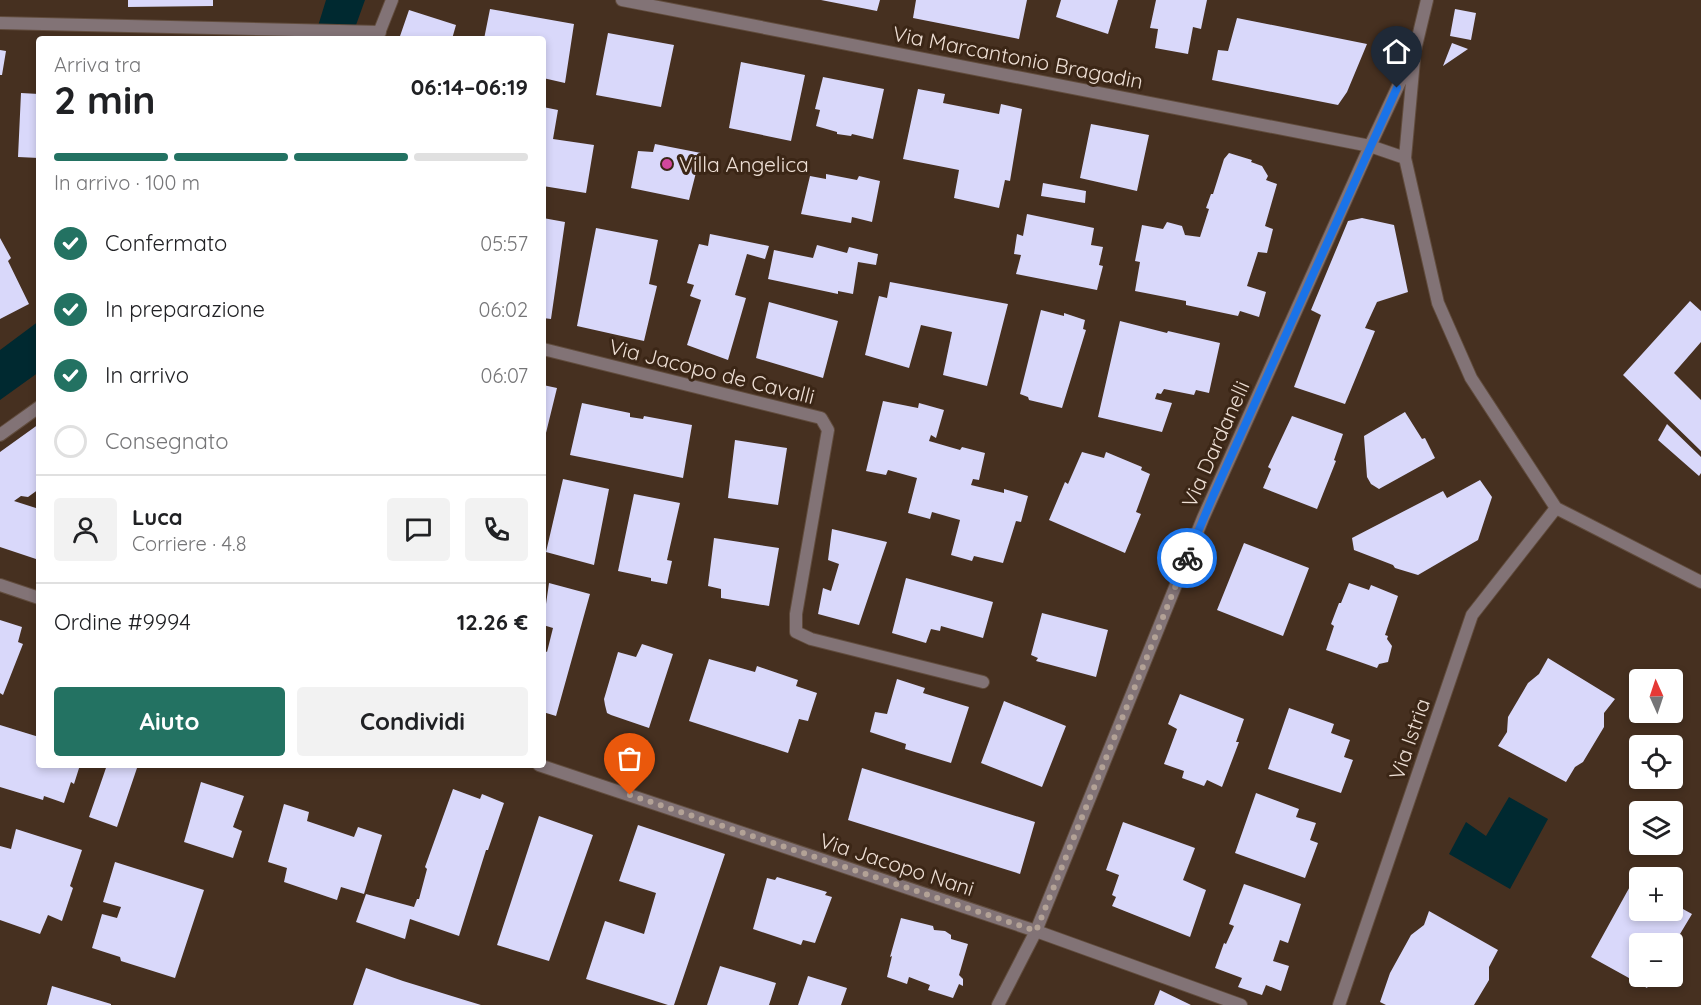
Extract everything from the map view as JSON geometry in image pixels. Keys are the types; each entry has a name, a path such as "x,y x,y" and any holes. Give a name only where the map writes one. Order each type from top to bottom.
{"street":[{"path":"0,23 357,31 378,36 392,0"},
{"name":"Via Marcantonio Bragadin","path":"622,0 1370,146 1405,158"},
{"name":"Via Dardanelli","path":"998,1005 1036,931 1203,518 1415,50 1427,0"},
{"path":"1415,50 1405,158 1438,303 1471,378 1556,508 1701,582"},
{"name":"Via Jacopo de Cavalli","path":"546,350 821,418 828,430 796,614 796,632 811,639 983,682"},
{"path":"0,435 36,409"},
{"name":"Via Istria","path":"1339,1005 1472,615 1556,508"},
{"path":"0,585 36,597"},
{"name":"Via Jacopo Nani","path":"546,767 1036,931 1241,1005"}],"water":[{"path":"326,0 365,0 352,36 315,36"},
{"path":"36,323 36,374 0,400 0,350"},
{"path":"1509,797 1548,819 1510,889 1449,854 1466,822 1486,836"}],"building":[{"path":"128,0 213,0 213,6 128,7"},
{"path":"821,0 880,0 877,11"},
{"path":"916,0 1027,0 1019,39 913,18"},
{"path":"1061,0 1118,0 1108,34 1056,17"},
{"path":"1156,0 1207,0 1201,29 1193,27 1188,54 1155,48 1158,29 1150,28"},
{"path":"490,9 574,24 565,83 546,79 546,36 485,36"},
{"path":"1455,9 1476,13 1471,40 1450,36"},
{"path":"409,10 456,25 453,36 400,36"},
{"path":"1237,18 1367,44 1347,92 1338,105 1212,80 1218,50 1228,51"},
{"path":"608,33 674,45 661,107 596,95"},
{"path":"1452,43 1468,49 1443,66"},
{"path":"0,50 6,51 2,75 0,75"},
{"path":"741,62 805,75 791,141 729,128"},
{"path":"823,77 884,89 873,139 852,134 851,136 837,134 837,132 816,126 820,110 815,109"},
{"path":"918,89 945,94 943,103 999,114 1001,104 1022,109 1010,181 1005,180 999,208 954,198 959,170 903,159"},
{"path":"21,93 36,94 36,158 18,157"},
{"path":"546,108 558,110 553,139 594,145 586,193 546,186"},
{"path":"1091,124 1149,135 1137,191 1080,178"},
{"name":"Villa Angelica","path":"655,144 701,153 689,200 631,188 638,151 653,152"},
{"path":"1229,153 1252,160 1251,162 1262,166 1268,176 1266,180 1277,184 1265,226 1273,229 1267,253 1258,252 1247,286 1266,292 1259,317 1240,311 1238,316 1186,305 1186,301 1135,291 1140,262 1135,261 1142,225 1163,229 1167,222 1182,226 1185,235 1200,237 1209,209 1206,208 1224,159"},
{"path":"826,174 857,180 859,176 880,181 872,222 852,217 851,223 801,214 810,176 826,179"},
{"path":"1043,183 1086,191 1085,203 1041,196"},
{"path":"1027,214 1094,228 1091,245 1103,247 1099,265 1103,266 1097,290 1016,274 1021,255 1014,254 1017,234 1023,236"},
{"path":"1362,218 1394,225 1408,292 1377,302 1365,328 1375,331 1345,404 1294,387 1321,315 1311,310 1348,221"},
{"path":"546,219 565,222 551,319 546,318"},
{"path":"596,228 658,240 649,284 657,286 644,341 577,326"},
{"path":"710,234 769,246 765,259 747,254 735,295 746,298 728,360 687,345 701,300 690,296 694,285 687,283 699,244 708,246"},
{"path":"0,238 11,258 8,261 29,304 0,319"},
{"path":"817,245 847,253 849,247 878,254 876,265 858,262 853,294 838,291 838,294 768,279 774,250 813,258"},
{"path":"890,282 1008,304 987,386 943,375 952,332 921,325 909,368 865,355 879,296 887,298"},
{"path":"1690,301 1701,311 1701,342 1674,373 1701,400 1701,451 1623,375"},
{"path":"769,302 838,321 823,378 756,358"},
{"path":"1041,310 1064,316 1064,313 1085,320 1083,329 1086,330 1062,408 1029,400 1028,397 1020,394"},
{"path":"1120,321 1220,343 1209,393 1196,390 1194,395 1164,389 1161,394 1157,393 1155,399 1172,403 1162,432 1098,417"},
{"path":"546,386 557,388 546,433"},
{"path":"883,401 918,408 919,403 944,410 936,438 931,435 929,441 960,450 962,447 985,453 979,480 973,479 971,485 1004,493 1004,489 1028,496 1021,522 1016,521 1003,563 974,556 972,561 951,555 960,520 932,512 930,519 908,513 917,478 888,470 886,475 866,471"},
{"path":"582,403 630,413 630,417 643,419 644,416 692,425 683,478 570,455"},
{"path":"1405,412 1422,439 1425,438 1435,458 1379,489 1371,484 1367,477 1364,436"},
{"path":"1292,416 1343,434 1334,460 1336,461 1317,509 1263,488 1271,469 1268,467"},
{"path":"1667,424 1701,457 1699,476 1658,440"},
{"path":"36,426 36,491 28,497 21,496 14,501 36,508 36,559 0,547 0,452"},
{"path":"735,440 787,448 778,505 728,498"},
{"path":"1082,452 1104,458 1106,452 1142,467 1141,470 1150,474 1136,512 1141,514 1125,553 1049,520 1065,482 1068,484"},
{"path":"563,479 609,489 594,565 546,552"},
{"path":"1480,480 1492,497 1478,540 1418,575 1395,568 1393,565 1354,550 1352,538 1443,491 1447,498"},
{"path":"634,494 680,503 667,560 672,561 667,584 618,571"},
{"path":"832,529 887,542 859,625 818,614 823,588 831,591 839,564 828,560"},
{"path":"714,538 779,548 769,606 721,598 721,589 708,586"},
{"path":"1244,543 1309,568 1283,636 1217,610"},
{"path":"906,578 993,602 983,638 941,626 940,631 931,629 926,643 892,633"},
{"path":"549,583 590,594 556,716 546,713 546,652 553,628 546,626"},
{"path":"1349,583 1369,590 1371,585 1398,596 1385,635 1388,636 1387,639 1392,646 1388,662 1379,664 1377,668 1326,650 1334,626 1331,624"},
{"path":"1042,613 1108,630 1096,677 1036,661 1038,658 1031,655"},
{"path":"0,620 22,627 18,642 23,644 3,695 0,693"},
{"path":"642,644 673,654 649,728 607,713 604,699 618,652 636,657"},
{"path":"1548,658 1615,699 1604,713 1604,727 1583,762 1575,767 1566,782 1498,746 1507,732 1508,717 1528,683 1539,674"},
{"path":"709,659 755,672 757,666 798,680 796,686 817,693 808,721 799,719 788,753 689,721"},
{"path":"897,679 925,688 923,693 969,707 951,763 905,749 906,744 870,732 875,712 887,714"},
{"path":"1180,694 1244,719 1236,742 1239,742 1222,787 1207,780 1204,786 1182,778 1184,771 1164,764 1177,729 1168,724"},
{"path":"1004,701 1066,726 1042,787 981,763"},
{"path":"1289,708 1334,724 1331,733 1350,740 1344,757 1353,760 1341,793 1268,769"},
{"path":"0,725 36,736 36,768 79,768 74,784 71,782 64,803 44,796 43,800 0,787"},
{"path":"106,768 137,768 117,827 89,817"},
{"path":"862,768 1035,822 1020,874 848,820"},
{"path":"201,782 244,796 233,827 242,831 233,858 184,842"},
{"path":"453,789 480,799 482,794 504,803 488,850 486,850 459,936 410,919 405,939 356,922 366,894 414,907 419,899 427,869 425,867"},
{"path":"1256,793 1299,809 1296,817 1316,823 1310,840 1318,843 1305,878 1235,853"},
{"path":"284,804 309,812 307,821 354,837 358,827 382,835 364,894 341,887 337,900 284,882 287,868 268,862"},
{"path":"539,816 593,835 549,961 497,945"},
{"path":"1123,822 1195,848 1183,880 1206,890 1190,937 1112,906 1116,897 1112,895 1119,875 1106,870"},
{"path":"638,825 725,854 674,1005 586,979 605,921 644,934 656,893 619,881"},
{"path":"16,829 82,850 62,921 48,915 40,934 0,920 0,846 11,849"},
{"path":"115,862 204,890 175,978 121,961 120,957 92,948 102,914 117,918 121,907 103,902"},
{"path":"777,877 827,892 825,895 832,897 815,943 803,940 801,945 753,929 767,878 775,880"},
{"path":"1244,884 1301,904 1288,943 1280,940 1273,961 1289,966 1281,991 1266,985 1262,995 1238,987 1242,978 1215,968 1224,943 1226,944 1234,926 1229,924"},
{"path":"1629,888 1629,921 1683,921 1683,909 1692,914 1681,933 1629,933 1629,978 1591,957"},
{"path":"1429,911 1498,950 1489,967 1489,980 1474,1005 1386,1005 1380,1002 1390,973 1411,935 1424,925"},
{"path":"901,918 933,926 934,930 945,931 951,935 951,939 968,944 959,975 963,979 963,986 959,984 953,998 928,990 930,985 909,977 907,984 887,977"},
{"path":"720,966 776,983 769,1005 707,1005"},
{"path":"366,968 403,981 481,1005 353,1005"},
{"path":"808,976 847,988 841,1005 798,1005"},
{"path":"52,986 111,1004 111,1005 47,1005"},
{"path":"1160,990 1191,1005 1154,1005"}],"way so far":[{"path":"630,795 1036,931 1187,558"}],"place":[{"name":"Villa Angelica","path":"667,164"}],"route":[{"path":"1187,558 1397,88"}]}
